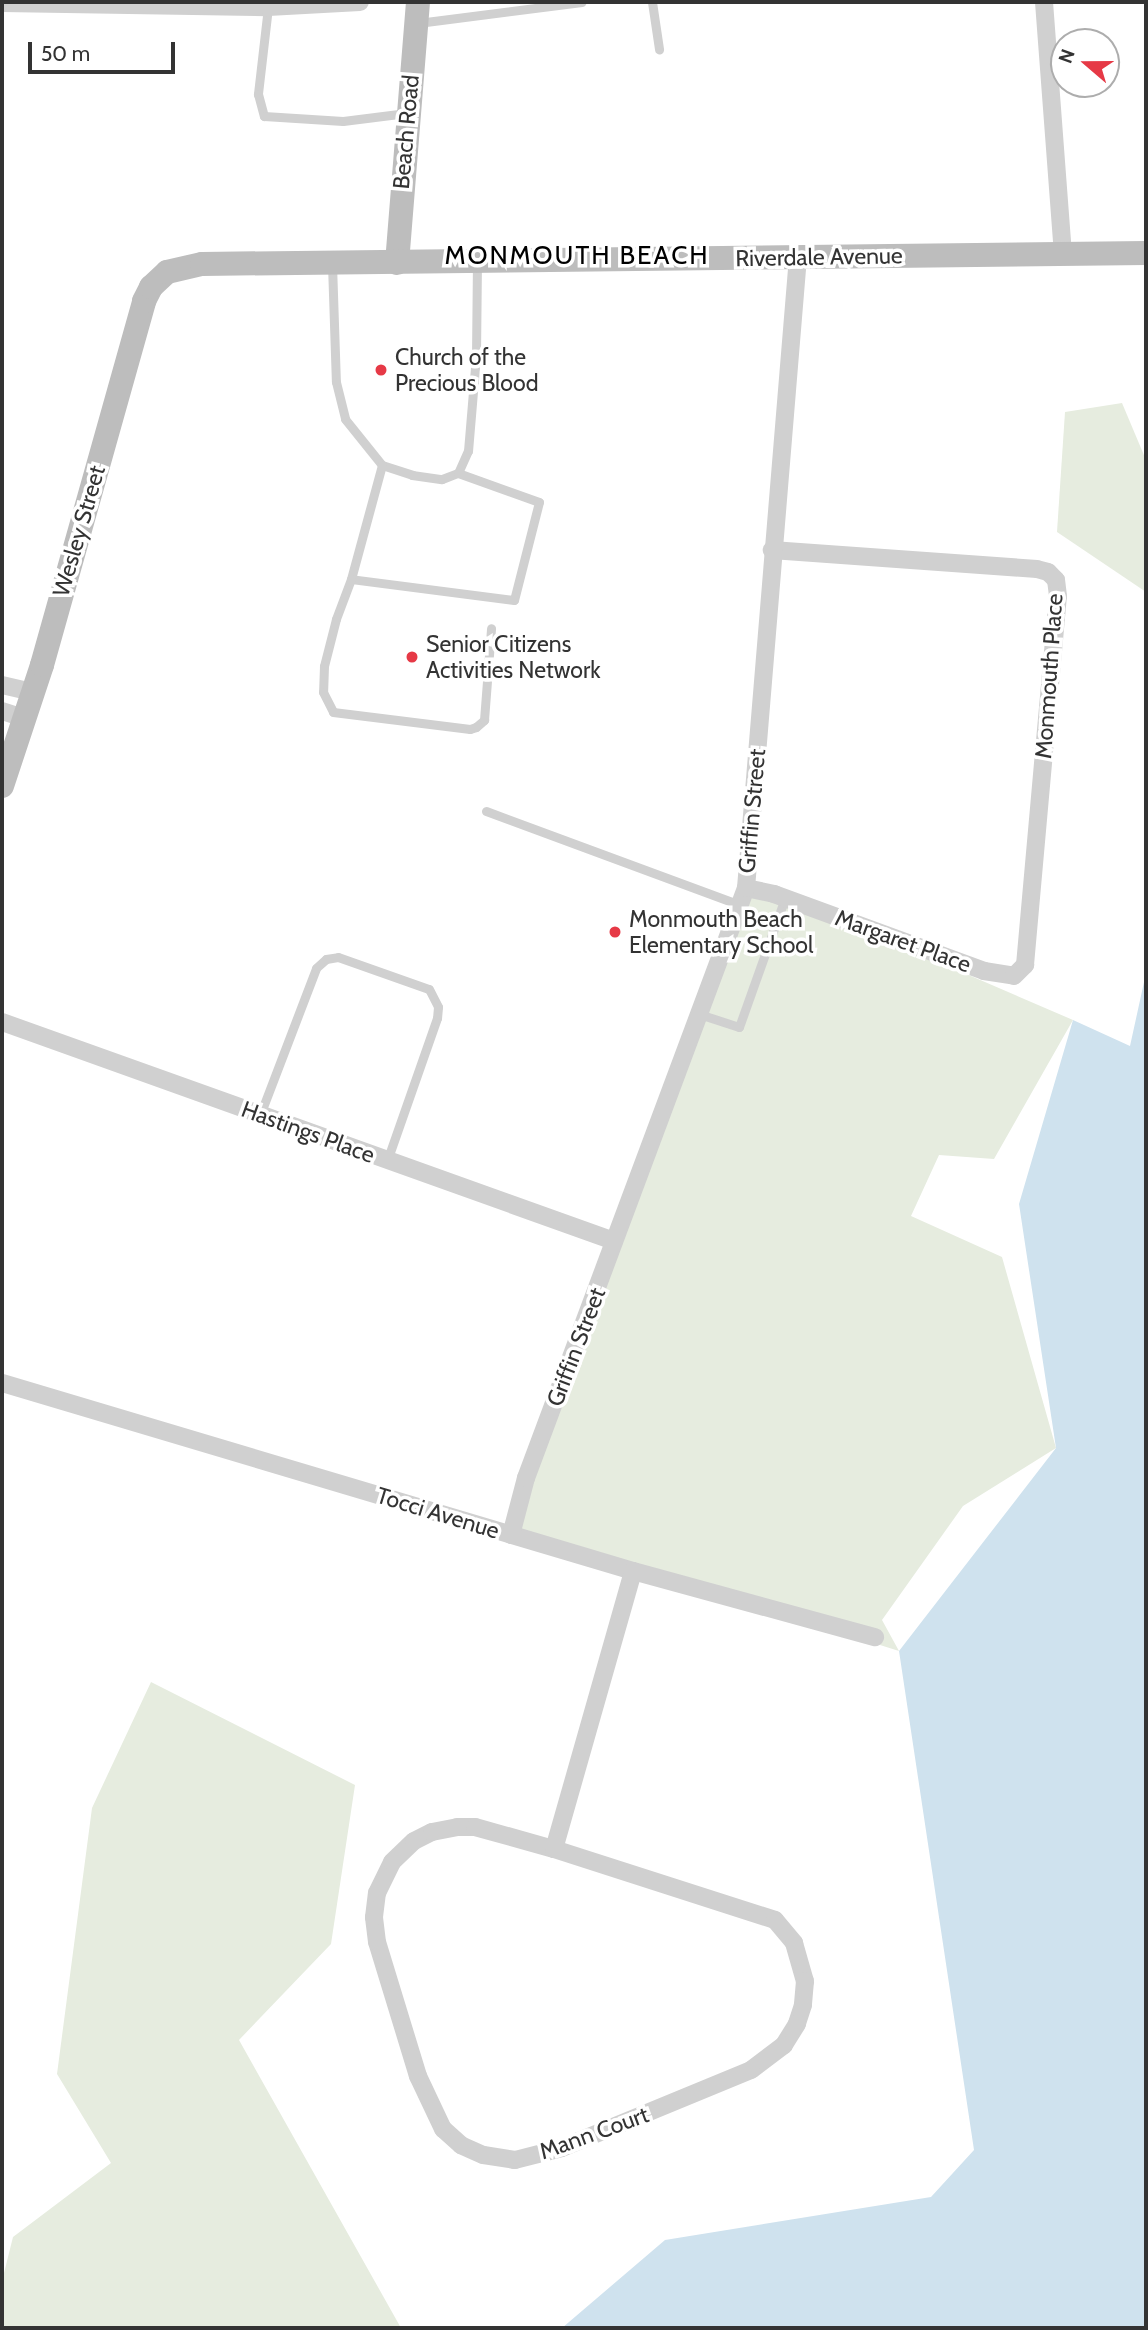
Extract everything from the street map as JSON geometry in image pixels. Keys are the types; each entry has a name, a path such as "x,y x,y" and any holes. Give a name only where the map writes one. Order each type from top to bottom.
{"street":[{"path":"2,3 268,7 360,2"},
{"path":"1044,2 1063,254"},
{"name":"Beach Road","path":"397,263 417,13"},
{"name":"Riverdale Avenue","path":"159,278 178,267 202,264 1146,253"},
{"name":"Griffin Street","path":"511,1535 526,1478 746,888 798,257"},
{"name":"Wesley Street","path":"2,786 13,714 33,692 144,302 159,278"},
{"name":"Monmouth Place","path":"772,550 1037,569 1048,572 1056,580 1058,596 1027,956 1020,973"},
{"path":"2,685 33,692"},
{"name":"Margaret Place","path":"746,888 785,898 984,971 1004,976 1020,973"},
{"name":"Hastings Place","path":"2,1022 614,1241"},
{"name":"Tocci Avenue","path":"2,1383 633,1572 875,1637"},
{"path":"554,1849 633,1572"},
{"name":"Mann Court","path":"457,1826 475,1827 554,1849 775,1920 785,1928 802,1964 803,2005 797,2024 784,2045 751,2070 562,2148 515,2160 494,2158 461,2145 443,2129 429,2105 377,1942 374,1917 377,1893 392,1862 405,1847 432,1832 457,1826"}],"lane":[{"path":"417,13 582,2"},
{"path":"652,2 659,49"},
{"path":"268,7 258,94 264,116 343,121 408,113"},
{"path":"458,473 468,451 476,356 477,262"},
{"path":"332,263 336,383 345,419 382,465 412,475 442,479 458,473 539,502 514,600 351,579"},
{"path":"382,465 324,666 323,692 333,712 444,726 476,727 484,720 491,628"},
{"path":"486,811 740,905"},
{"path":"699,1014 739,1027 785,898"},
{"path":"260,1115 316,968 326,959 338,957 429,989 438,1007 437,1018 387,1161"}],"shaded area":[{"path":"1122,403 1146,460 1146,592 1057,532 1065,412"},
{"path":"753,882 1073,1020 994,1159 939,1155 911,1216 1002,1257 1056,1448 963,1506 882,1620 899,1651 510,1528"},
{"path":"151,1682 355,1785 331,1944 239,2040 401,2328 2,2328 2,2281 13,2237 111,2163 57,2074 92,1808"}],"water":[{"path":"1146,973 1146,2328 562,2328 665,2240 931,2197 974,2150 899,1651 1056,1448 1019,1204 1073,1020 1130,1046"}],"place":[{"name":"Church of the Precious Blood","path":"381,370"},
{"name":"Senior Citizens Activities Network","path":"412,657"},
{"name":"Monmouth Beach Elementary School","path":"615,932"}],"district":[{"name":"MONMOUTH BEACH","path":"577,256"}]}
